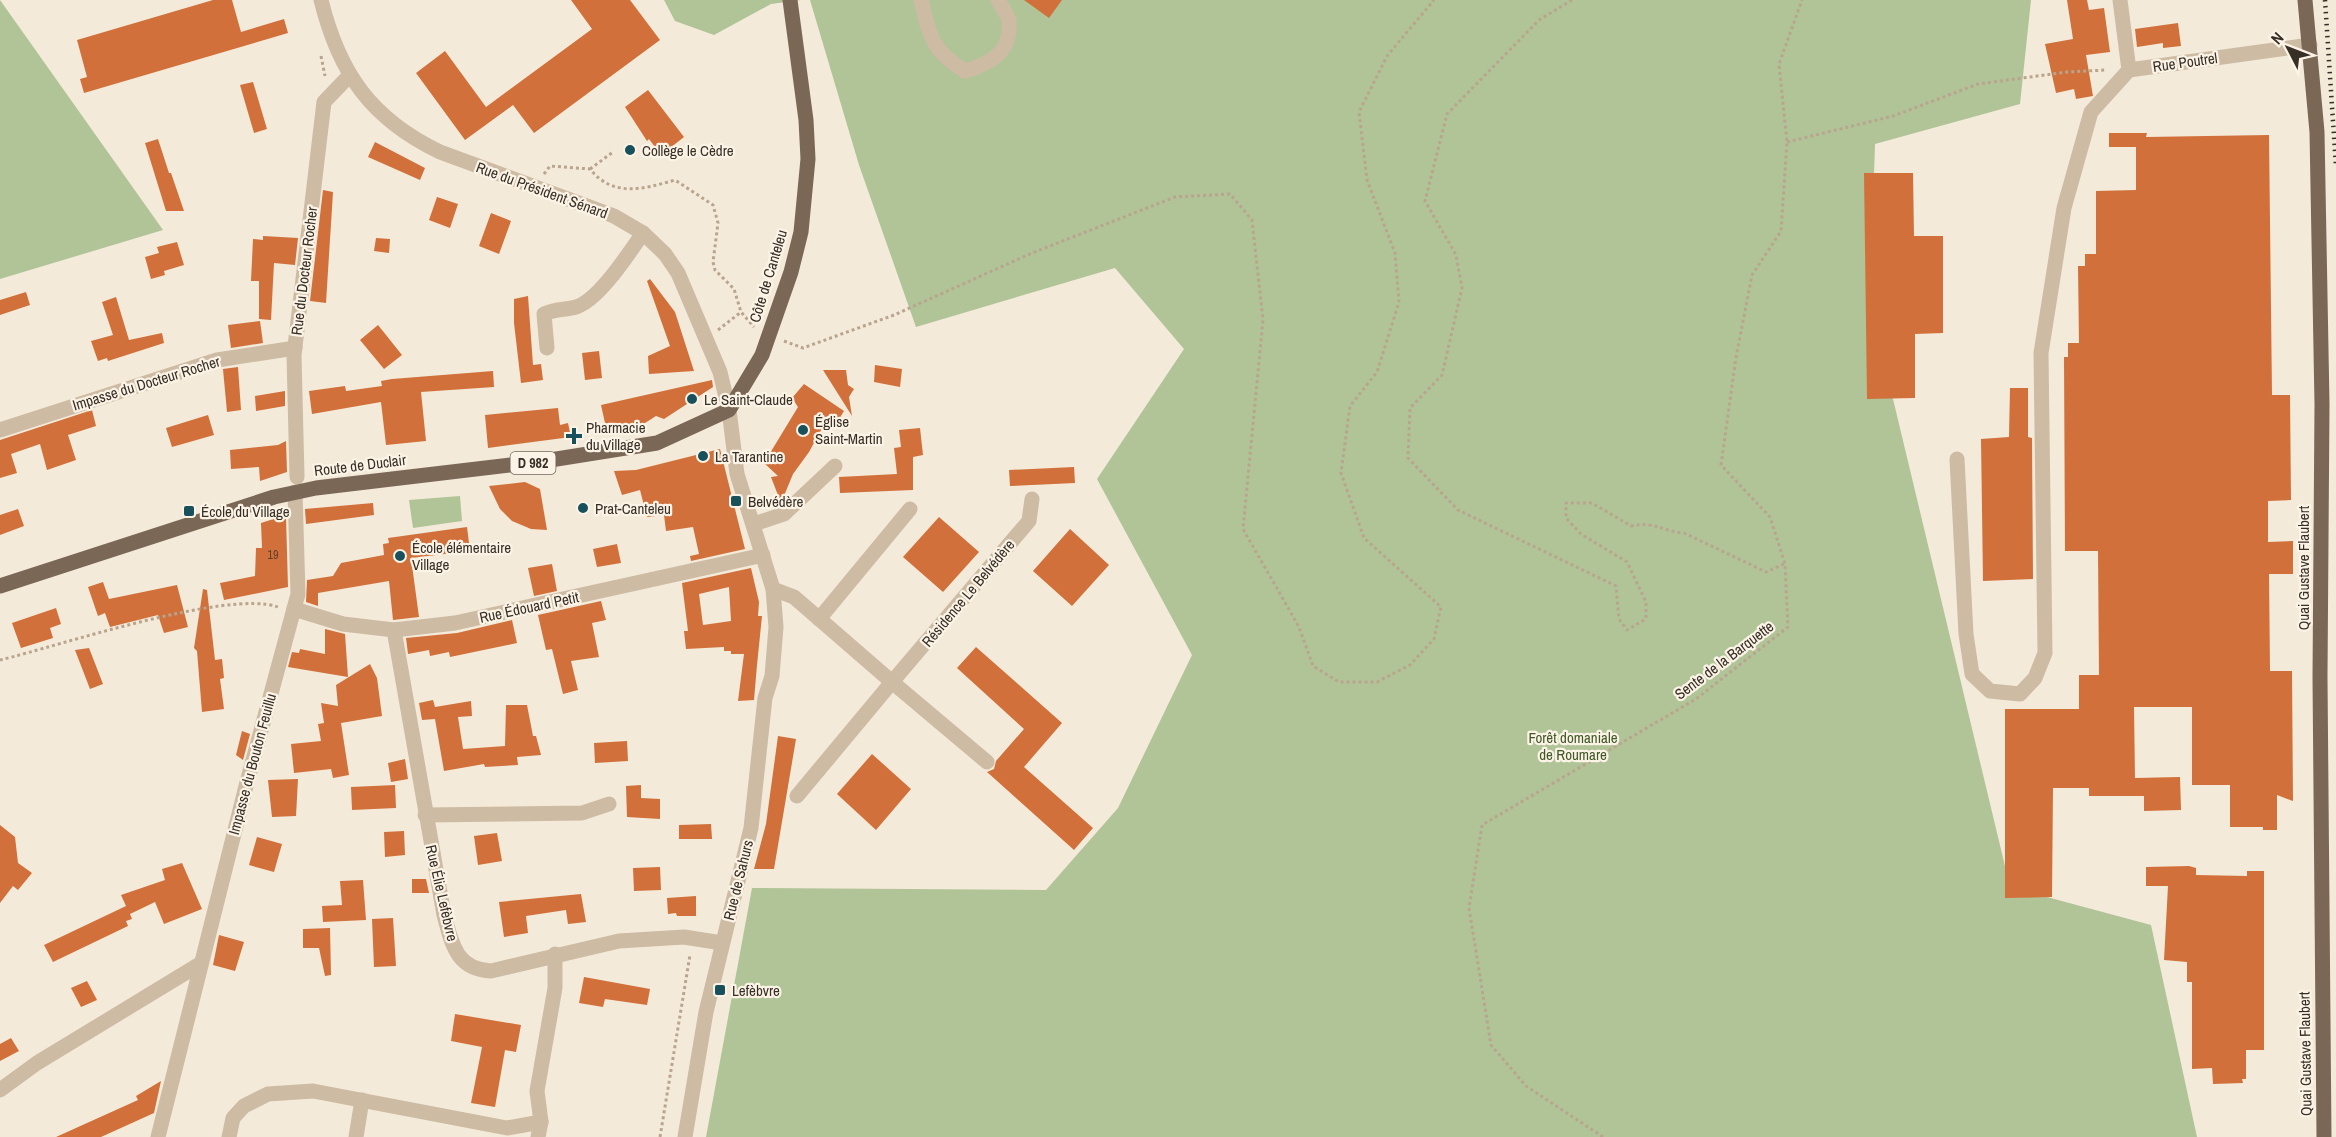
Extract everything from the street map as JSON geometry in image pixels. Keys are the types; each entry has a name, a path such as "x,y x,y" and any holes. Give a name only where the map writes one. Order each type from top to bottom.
{"main road":[{"name":"Côte de Canteleu","path":"729,410 762,355 794,262 806,193 806,120 790,0"},
{"name":"Quai Gustave Flaubert","path":"2305,0 2317,132 2322,404 2320,677 2324,1137"},
{"name":"Route de Duclair","path":"0,586 296,485 544,461 657,443 729,410"}],"street":[{"name":"Rue du Président Sénard","path":"321,0 331,37 349,76 367,98 416,140 533,187 614,216 643,233 665,254 678,273 720,372 729,410 737,474 754,524"},
{"path":"921,0 928,30 942,56 965,71 988,64 1006,46 1009,20 998,0"},
{"path":"1957,459 1966,634 1972,674 1990,691 2020,694 2035,678 2045,653 2041,353 2064,208 2091,112 2129,70 2120,0"},
{"name":"Rue Poutrel","path":"2129,70 2310,45"},
{"path":"324,102 349,76"},
{"name":"Rue du Docteur Rocher","path":"296,485 295,348 324,102"},
{"path":"547,348 544,314 557,308 576,307 590,300 643,233"},
{"name":"Impasse du Docteur Rocher","path":"0,430 217,360 295,348"},
{"path":"754,524 784,514 835,466"},
{"name":"Impasse du Bouton Feuillu","path":"158,1137 200,964 298,594 296,485"},
{"name":"Résidence Le Belvédère","path":"797,796 1029,521 1032,499"},
{"path":"819,619 910,509"},
{"name":"Rue de Sahurs","path":"685,1137 705,1018 751,828 777,622 773,589 754,524"},
{"name":"Rue Édouard Petit","path":"293,612 343,624 394,630 455,623 763,555"},
{"path":"773,589 794,597 987,762"},
{"name":"Rue Élie Lefèbvre","path":"394,630 444,915 452,943 463,962 475,970 491,971 555,954 619,941 692,939 722,943"},
{"path":"425,815 582,813 609,804"},
{"path":"229,1137 233,1118 244,1106 268,1094 313,1091 507,1128 540,1130 537,1091 555,988 555,954"},
{"path":"0,1090 37,1063 200,964"},
{"path":"356,1137 362,1100"}],"path":[{"path":"590,169 600,181 619,189 651,187 675,180 712,205 718,223 714,270 734,289 741,312 753,326 803,348 894,315 1032,253 1175,197 1230,194 1252,220 1263,320 1243,529 1299,627 1313,666 1339,682 1377,682 1410,665 1434,639 1441,607 1365,538 1341,473 1350,406 1377,372 1399,302 1395,253 1367,180 1359,112 1387,56 1434,0"},
{"path":"1572,0 1539,20 1446,114 1425,201 1456,255 1462,288 1442,375 1410,408 1408,458 1458,510 1616,586 1619,619 1627,630 1646,619 1646,602 1627,562 1581,534 1566,518 1566,503 1592,503 1630,526 1647,522 1671,532 1683,533 1766,572 1785,564"},
{"name":"Sente de la Barquette","path":"1603,1137 1526,1086 1491,1045 1469,908 1482,825 1696,699 1788,627 1785,564 1770,517 1721,465 1736,357 1752,275 1780,231 1787,141 1779,64 1802,0"},
{"path":"318,47 325,71 324,102"},
{"path":"1787,141 1893,116 1978,84 2067,72 2129,70"},
{"path":"533,187 550,166 590,169 613,152"},
{"path":"706,337 741,312"},
{"path":"0,660 195,610 231,605 275,606 293,612"},
{"path":"660,1137 692,939"}],"green space":[{"path":"0,0 163,230 0,279"},
{"path":"664,0 801,0 771,4 714,35 675,21"},
{"name":"Forêt domaniale de Roumare","path":"810,0 2031,0 2020,104 1875,144 1870,303 2010,887 2151,925 2197,1137 706,1137 752,888 1046,890 1118,808 1192,655 1097,479 1184,349 1115,268 916,327 859,165"},
{"path":"460,496 462,521 413,528 409,500"}],"building":[{"path":"213,0 232,0 241,32 284,19 288,33 84,93 80,79 87,77 77,40"},
{"path":"571,0 630,0 660,40 534,133 513,105 465,140 416,73 445,51 486,107 592,29"},
{"path":"1024,0 1062,0 1049,18"},
{"path":"2067,0 2087,0 2089,10 2104,8 2110,52 2086,55 2093,96 2076,99 2074,89 2056,93 2045,44 2073,39"},
{"path":"2178,23 2181,46 2163,48 2163,43 2137,47 2135,29"},
{"path":"253,82 267,129 254,133 240,85"},
{"path":"648,90 684,137 661,155 649,139 647,141 625,107"},
{"path":"2109,133 2147,133 2146,137 2269,135 2272,395 2290,395 2291,500 2268,501 2268,542 2293,541 2293,574 2269,574 2270,671 2292,671 2293,801 2277,795 2277,830 2263,830 2263,827 2230,827 2230,785 2192,785 2192,707 2134,707 2135,778 2180,777 2181,810 2144,811 2144,796 2089,796 2089,788 2053,788 2052,897 2005,898 2005,709 2079,709 2079,675 2099,675 2098,551 2065,551 2064,357 2068,357 2068,343 2079,343 2078,266 2085,266 2085,254 2096,254 2096,191 2136,190 2136,147 2109,147"},
{"path":"158,139 184,211 166,211 145,143"},
{"path":"375,142 425,168 420,180 368,157"},
{"path":"1864,173 1913,173 1914,236 1943,236 1943,333 1915,334 1915,398 1867,399"},
{"path":"323,190 333,192 326,303 310,301"},
{"path":"437,197 458,204 450,228 429,220"},
{"path":"491,213 511,221 499,254 479,246"},
{"path":"263,236 298,238 295,265 274,263 271,320 259,319 259,281 251,281 253,239 263,240"},
{"path":"376,238 390,239 389,253 374,251"},
{"path":"177,242 184,265 164,271 165,275 151,279 145,257 159,253 157,247"},
{"path":"650,279 675,312 694,371 649,374 648,356 670,346 647,281"},
{"path":"26,292 30,305 0,315 0,300"},
{"path":"528,296 533,365 541,364 543,380 521,383 514,323 514,299"},
{"path":"116,297 129,340 162,333 164,343 108,361 107,358 98,361 91,341 113,335 102,302"},
{"path":"260,321 263,343 231,348 228,325"},
{"path":"378,325 402,355 384,369 360,340"},
{"path":"599,351 602,378 585,380 582,353"},
{"path":"875,365 902,369 900,387 874,382"},
{"path":"238,367 241,410 227,412 223,369"},
{"path":"823,370 846,370 848,385 854,389 849,397 852,416"},
{"path":"493,371 494,387 421,392 426,441 386,445 381,402 312,414 309,391 345,386 346,391 382,386 381,381 392,379"},
{"path":"712,380 713,387 664,419 656,416 645,423 607,432 601,405"},
{"name":"Église Saint-Martin","path":"804,384 844,411 836,424 832,426 826,421 809,452 793,474 781,503 771,477 778,476 764,463 798,407 792,398"},
{"path":"2010,388 2028,388 2028,437 2032,438 2033,579 1983,581 1981,439 2009,437"},
{"path":"285,391 285,406 256,411 255,396"},
{"path":"558,408 560,425 568,423 571,437 488,448 485,415"},
{"path":"92,410 96,426 68,435 76,460 47,470 40,444 11,454 17,473 0,478 0,440"},
{"path":"208,415 214,435 172,447 166,428"},
{"path":"920,428 923,455 913,457 913,490 840,493 839,477 897,474 894,448 901,447 899,430"},
{"path":"286,441 287,472 260,481 259,467 231,469 230,450 278,445"},
{"path":"720,449 745,549 691,561 690,556 699,554 693,527 666,531 664,515 647,517 640,490 622,495 614,471 636,470"},
{"path":"1074,467 1075,483 1010,486 1009,470"},
{"path":"525,482 540,489 547,530 531,529 512,521 500,509 489,486"},
{"path":"373,503 374,515 306,524 305,509"},
{"path":"18,509 24,526 0,535 0,515"},
{"path":"286,517 288,587 224,600 220,583 255,576 256,548 262,548 261,523"},
{"path":"939,517 979,552 943,592 903,557"},
{"path":"467,527 470,551 411,558 419,617 393,620 389,581 318,593 318,606 306,602 307,580 333,576 341,563 384,555 383,544 389,543 388,538"},
{"path":"1070,529 1109,565 1072,606 1033,571"},
{"path":"617,544 621,563 597,567 593,549"},
{"path":"552,564 557,591 534,596 528,568"},
{"path":"751,568 759,602 758,616 762,616 754,700 738,701 744,654 731,654 731,651 724,651 724,647 686,649 684,631 688,631 682,583","holes":["729,587 731,621 703,625 699,594"]},
{"path":"103,582 109,599 177,585 188,627 164,633 158,615 110,627 105,613 98,616 88,587"},
{"path":"203,589 207,590 215,660 222,659 224,678 220,679 224,709 202,712 197,651 194,648"},
{"path":"601,601 606,620 592,623 599,657 571,661 578,690 563,694 552,649 546,650 538,615"},
{"path":"56,608 61,624 50,628 53,638 21,648 12,623"},
{"path":"512,620 517,643 450,657 449,652 430,656 429,650 408,654 406,638 457,633"},
{"path":"325,629 345,634 348,677 288,667 292,652 299,653 300,649 325,654"},
{"path":"976,647 1062,723 1024,767 1093,828 1074,850 987,772 994,769 996,761 1024,729 957,668"},
{"path":"89,648 103,684 90,689 75,650"},
{"path":"370,664 377,678 382,716 341,723 349,775 333,778 331,769 294,773 291,744 321,741 318,724 324,723 321,703 338,706 336,685"},
{"path":"433,700 435,707 471,701 472,716 458,717 463,749 505,746 506,705 527,705 533,736 536,736 541,755 517,757 518,765 485,767 484,764 444,771 435,719 422,720 419,703"},
{"path":"242,731 250,734 243,760 236,755"},
{"path":"778,736 796,739 774,869 754,869 766,824"},
{"path":"627,741 628,761 595,763 594,743"},
{"path":"872,754 911,789 876,830 837,794"},
{"path":"405,759 408,779 391,782 388,763"},
{"path":"298,779 296,816 272,817 268,780"},
{"path":"395,785 396,808 352,810 351,787"},
{"path":"641,785 641,798 660,799 660,819 627,817 626,786"},
{"path":"711,824 712,839 679,839 679,825"},
{"path":"0,825 15,837 18,863 32,873 18,890 13,886 0,903"},
{"path":"404,831 405,855 385,857 384,832"},
{"path":"497,833 502,861 478,865 474,836"},
{"path":"257,837 282,844 274,872 249,865"},
{"path":"182,863 202,909 164,924 155,902 130,914 132,919 126,921 128,926 53,962 44,945 126,906 121,895 165,880 162,869"},
{"path":"2189,866 2196,868 2196,875 2247,876 2247,871 2264,871 2264,1050 2246,1050 2246,1079 2242,1079 2243,1083 2213,1084 2212,1068 2192,1069 2192,982 2187,982 2187,962 2164,960 2168,886 2146,886 2146,867"},
{"path":"660,867 661,890 634,891 633,868"},
{"path":"412,879 426,879 429,893 412,893"},
{"path":"363,880 366,920 323,922 322,906 342,905 340,881"},
{"path":"581,894 586,922 568,924 566,910 526,916 528,933 504,937 499,902"},
{"path":"696,896 696,916 668,914 667,898"},
{"path":"393,918 396,966 374,967 372,919"},
{"path":"330,928 331,975 325,976 319,948 303,948 303,929"},
{"path":"219,935 244,942 235,971 213,965"},
{"path":"584,977 650,989 647,1005 605,999 603,1007 579,1003"},
{"path":"87,981 97,1000 81,1007 71,988"},
{"path":"455,1014 521,1025 516,1052 505,1050 495,1107 471,1103 482,1047 451,1041"},
{"path":"11,1038 19,1051 0,1061 0,1044"},
{"path":"161,1081 154,1113 101,1137 56,1137 138,1100 136,1096"}],"railway":[{"path":"2325,0 2336,167"}],"place":[{"name":"Collège le Cèdre","path":"630,150"},
{"name":"Le Saint-Claude","path":"692,399"},
{"name":"Église Saint-Martin","path":"803,430"},
{"name":"Pharmacie du Village","path":"574,436"},
{"name":"La Tarantine","path":"703,456"},
{"name":"Belvédère","path":"736,501"},
{"name":"Prat-Canteleu","path":"583,508"},
{"name":"École du Village","path":"189,511"},
{"name":"École élémentaire Village","path":"400,556"},
{"name":"Lefèbvre","path":"720,990"}]}
